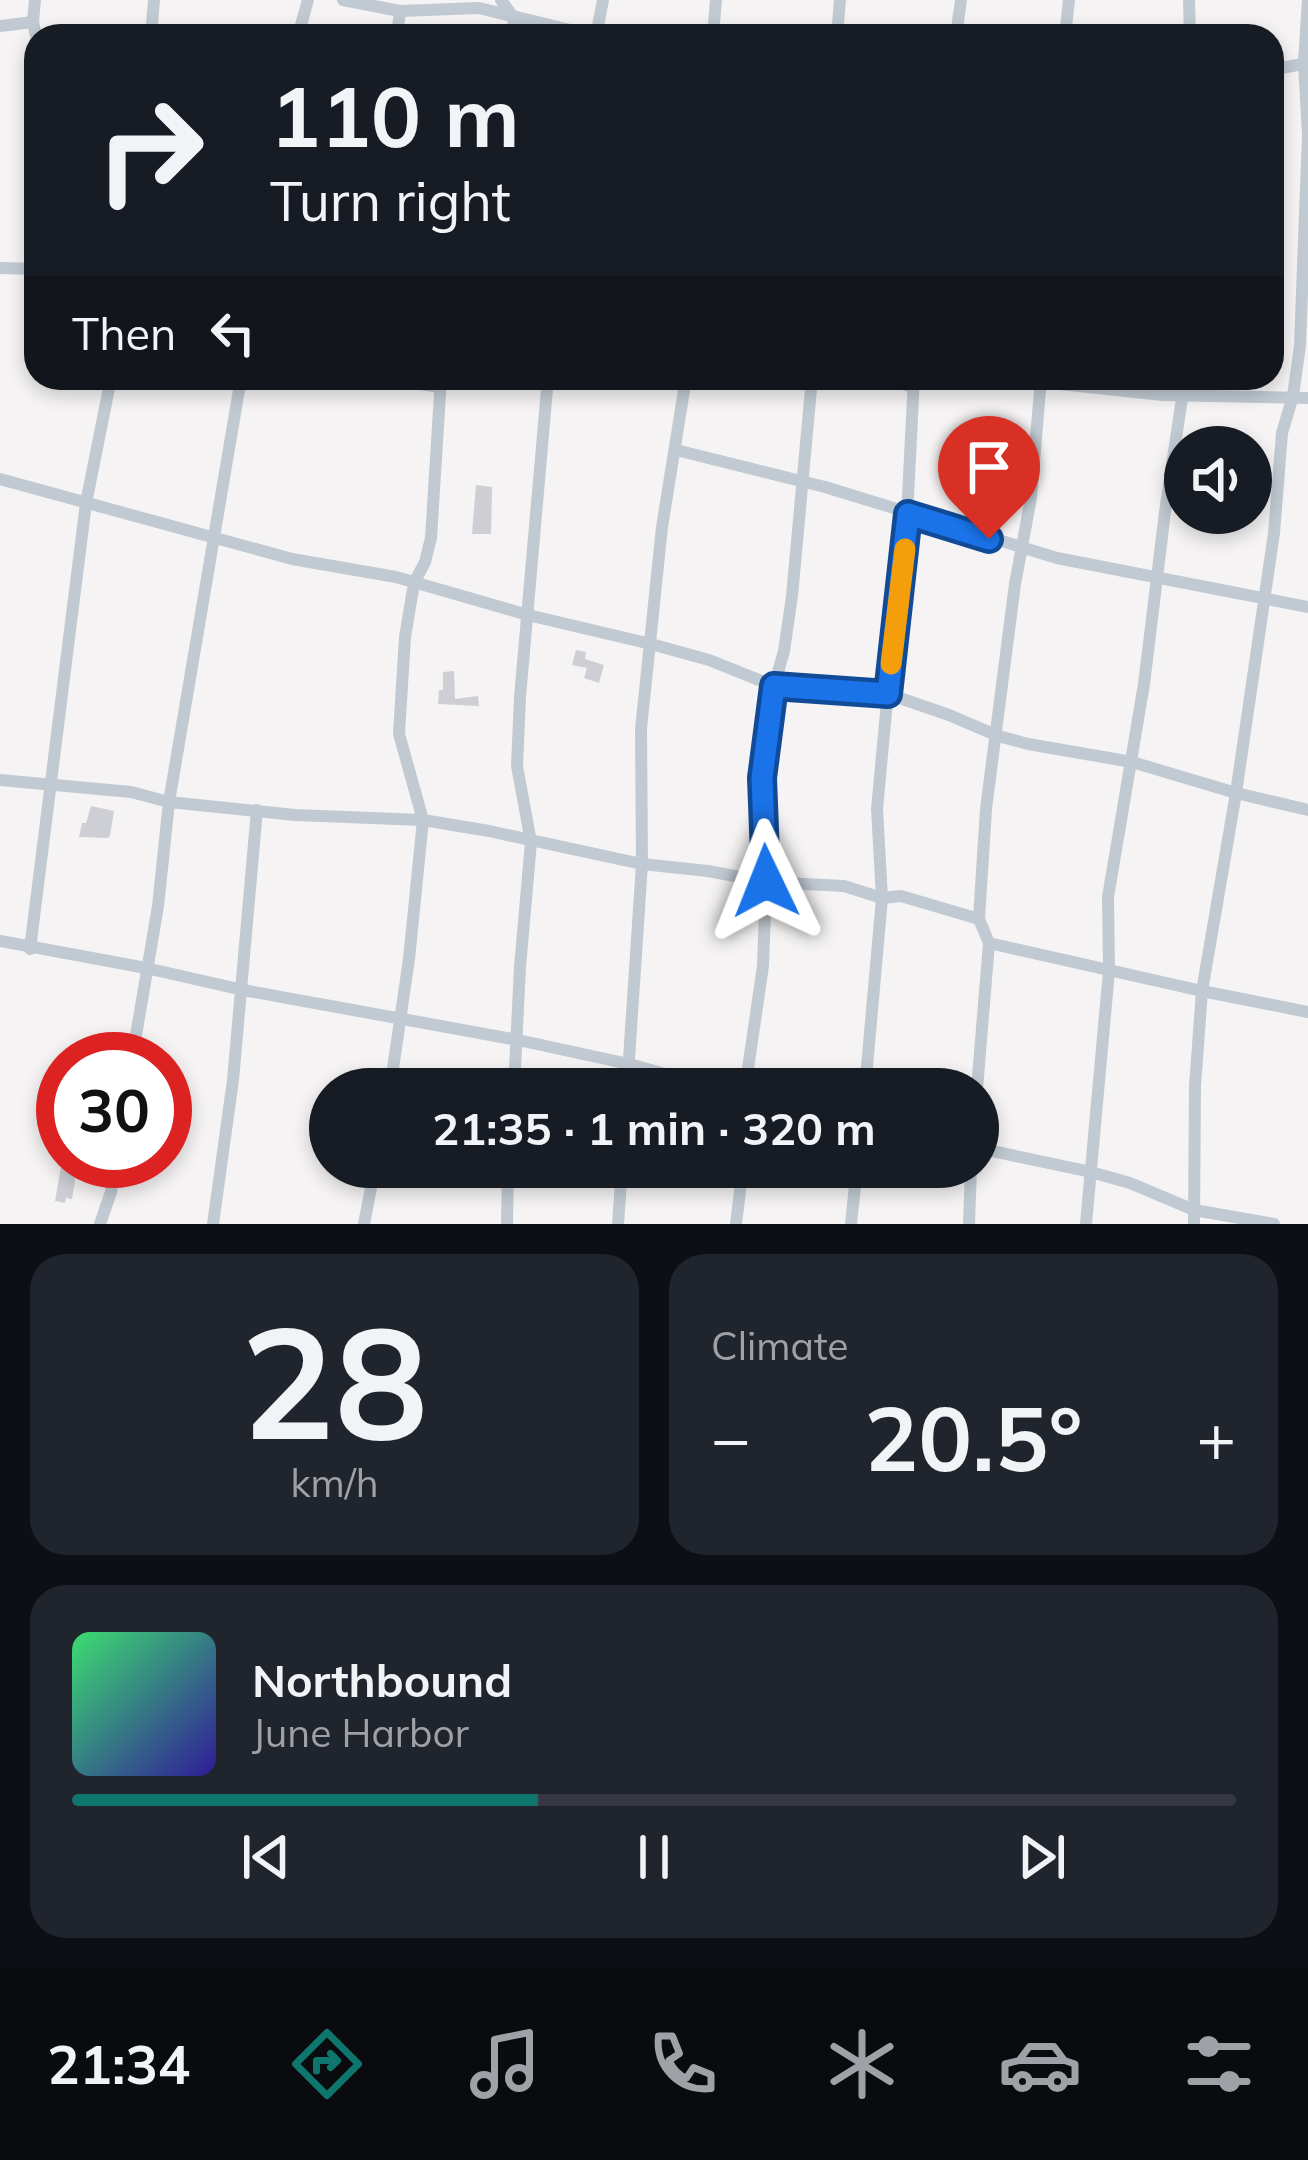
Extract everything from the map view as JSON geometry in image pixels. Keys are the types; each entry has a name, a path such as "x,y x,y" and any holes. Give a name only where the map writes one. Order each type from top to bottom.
{"street":[{"path":"343,0 400,11 479,8 541,24"},
{"path":"501,0 513,24"},
{"path":"1194,1217 1195,1086 1202,992 1274,533 1282,433 1300,346 1307,0"},
{"path":"398,24 400,11"},
{"path":"30,949 86,503 109,390"},
{"path":"136,1032 158,906 169,802 239,390"},
{"path":"393,1068 423,820 399,734 405,638 414,583 431,538 440,390"},
{"path":"516,1068 531,842 518,766 520,697 547,390"},
{"path":"629,1068 642,864 641,729 662,527 684,390"},
{"path":"748,1068 763,966 762,778 792,596 811,390"},
{"path":"867,1068 882,898 877,809 908,514 913,390"},
{"path":"979,1068 989,943 979,920 986,809 1033,479 1040,390"},
{"path":"1135,390 1308,398"},
{"path":"1086,1224 1109,971 1108,897 1132,762 1183,390"},
{"path":"676,449 873,501 1023,548 1308,607"},
{"path":"0,479 292,559 397,577 650,644 709,660 774,686 888,694 1028,745 1132,762 1308,810"},
{"path":"0,779 295,815 423,820 642,864 844,886 882,898 901,896 979,920"},
{"path":"214,1224 243,990 257,810"},
{"path":"0,941 644,1068"},
{"path":"989,943 1308,1012"},
{"path":"999,1152 1130,1183 1194,1217 1274,1224"},
{"path":"100,1224 112,1188"},
{"path":"364,1224 371,1188"},
{"path":"507,1224 508,1188"},
{"path":"618,1224 621,1188"},
{"path":"736,1224 740,1188"},
{"path":"851,1224 855,1188"},
{"path":"968,1224 970,1188"}],"building":[{"path":"476,485 492,487 491,534 472,534"},
{"path":"576,650 586,652 585,659 604,665 599,683 584,678 587,668 572,665"},
{"path":"454,671 455,699 478,696 479,706 438,704 443,672"},
{"path":"91,806 114,811 107,838 79,837"},
{"path":"57,1188 74,1188 72,1199 55,1201"}],"slow traffic":[{"path":"891,664 905,549"}],"route":[{"path":"766,881 762,778 774,686 888,694 908,514 989,539"}]}
